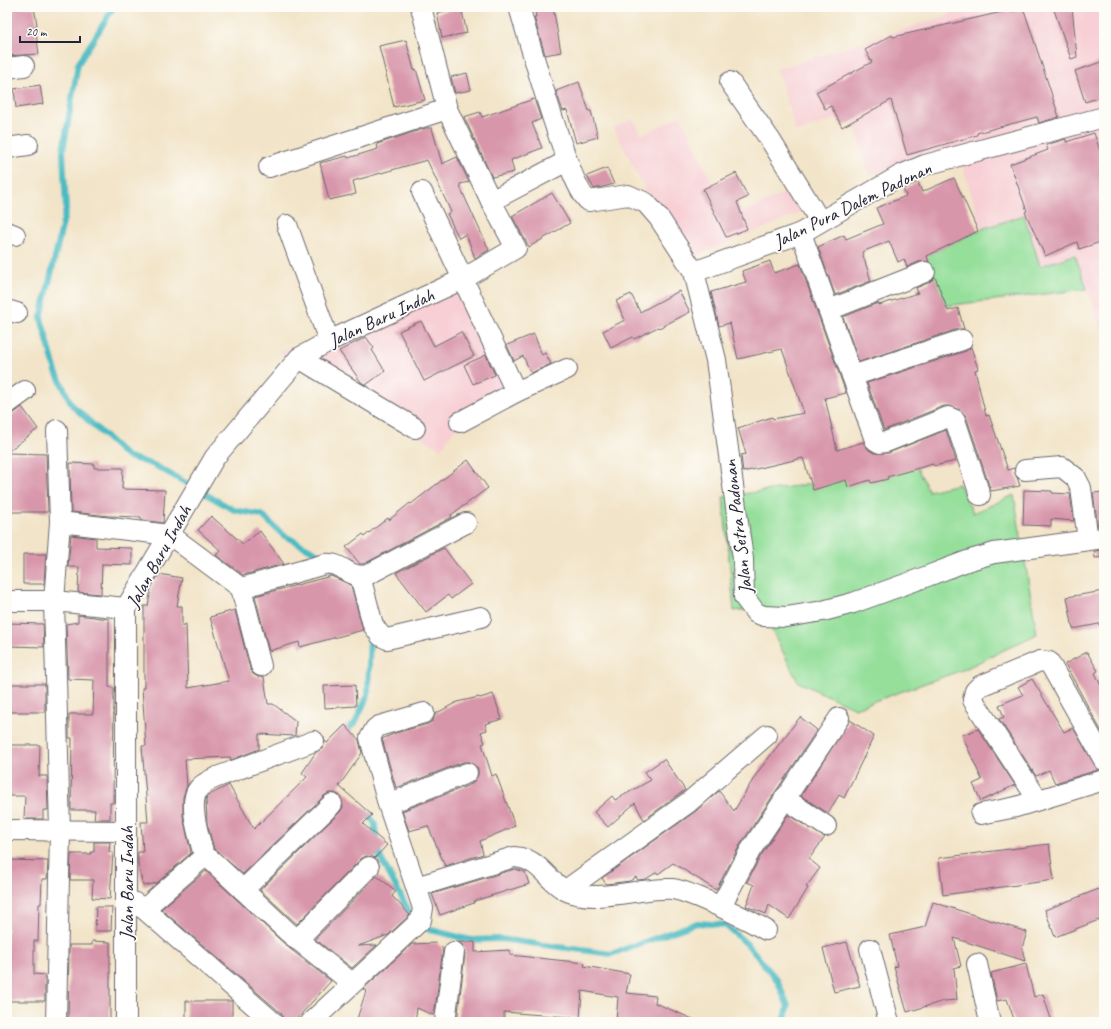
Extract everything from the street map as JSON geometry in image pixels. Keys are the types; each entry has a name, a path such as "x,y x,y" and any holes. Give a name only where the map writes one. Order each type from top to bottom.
{"street":[{"path":"421,7 447,109 491,201 567,161 519,7"},
{"path":"730,82 771,142 820,221"},
{"path":"268,167 447,109"},
{"name":"Jalan Pura Dalem Padonan","path":"694,272 801,233 901,175 925,166 1104,117"},
{"path":"7,148 28,145"},
{"name":"Jalan Setra Padonan","path":"567,161 582,196 588,201 628,195 646,203 659,218 694,272 716,360 743,559 744,597 756,613 764,616 786,617 823,611 852,603 994,552 1096,539"},
{"path":"422,192 516,392"},
{"name":"Jalan Baru Indah","path":"126,1022 126,608 170,535 204,473 215,457 299,358 329,341 463,279 516,248 491,201"},
{"path":"287,225 329,341"},
{"path":"801,233 875,440 886,442 948,417 952,417 980,495"},
{"path":"829,310 925,272"},
{"path":"852,376 962,340"},
{"path":"299,358 415,428"},
{"path":"460,422 516,392 567,369"},
{"path":"7,404 25,391"},
{"path":"56,1022 60,831 54,601 60,522 57,430"},
{"path":"1025,470 1062,467 1076,478 1081,488 1096,539"},
{"path":"60,522 170,535 241,588 261,666"},
{"path":"241,588 325,564 334,564 355,576 367,575 466,523"},
{"path":"360,576 373,625 380,636 387,639 481,617"},
{"path":"7,601 54,601 126,608"},
{"path":"1038,800 973,700 975,691 980,686 1040,661 1049,662 1104,760"},
{"path":"311,1022 421,920 423,908 388,804 370,738 375,729 379,726 424,713"},
{"path":"721,906 750,851 784,798 839,718"},
{"path":"566,890 689,802 767,735"},
{"path":"205,859 195,816 194,801 197,791 210,780 217,777 314,741"},
{"path":"388,804 467,773"},
{"path":"981,814 1016,807 1104,780"},
{"path":"784,798 826,826"},
{"path":"243,890 332,804"},
{"path":"7,830 126,831"},
{"path":"416,887 514,857 522,857 531,862 566,890 589,895 627,894 652,889 674,889 721,906 741,915 766,930"},
{"path":"144,909 198,862 205,859 212,861 297,940 352,984"},
{"path":"297,940 369,867"},
{"path":"126,898 144,909 273,1022"},
{"path":"870,949 889,1022"},
{"path":"445,1022 454,952"},
{"path":"977,964 984,1020"}],"shaded area":[{"path":"948,7 1104,7 1104,334 1075,256 1040,266 1024,215 982,229 957,148 870,175 851,114 796,132 777,69 950,15"},
{"path":"681,116 729,219 806,183 817,206 681,262 614,128 633,119 641,135"},
{"path":"460,276 528,393 453,431 441,449 278,352 406,305"}],"green space":[{"path":"1024,215 1040,266 1075,255 1087,289 944,306 926,256 982,229"},
{"path":"917,468 929,491 959,484 973,513 1014,495 1037,634 965,669 855,708 798,682 761,608 734,611 723,497"}],"building":[{"path":"7,7 34,7 39,54 7,56"},
{"path":"461,7 467,33 442,38 437,13"},
{"path":"534,7 553,7 561,52 545,55 534,17 536,17"},
{"path":"1053,7 1072,7 1077,57 1071,59"},
{"path":"1024,10 1059,117 1039,123 1037,117 977,133 977,135 907,155 891,100 842,127 831,106 825,109 816,92 872,62 865,50 892,35 893,37 1002,12"},
{"path":"406,40 414,70 416,69 425,100 394,107 379,46"},
{"path":"1104,61 1104,96 1085,102 1075,71"},
{"path":"467,73 471,90 455,93 451,77"},
{"path":"579,82 589,111 591,111 598,137 576,143 567,110 563,111 556,91"},
{"path":"40,85 43,104 16,108 14,89"},
{"path":"534,99 541,119 532,123 542,148 511,160 514,172 492,177 464,117 480,112 482,117"},
{"path":"426,128 432,128 442,164 457,157 469,182 460,184 461,189 489,250 475,258 466,234 459,238 447,214 451,212 427,160 353,181 356,194 329,200 320,163 347,156 348,158 378,149 377,144"},
{"path":"1094,133 1104,162 1104,241 1079,249 1077,242 1045,256 1025,212 1027,211 1010,164 1048,150 1046,145 1066,139 1066,142"},
{"path":"607,168 614,184 594,189 587,176"},
{"path":"736,173 748,197 737,202 747,229 726,237 703,189"},
{"path":"954,178 978,231 927,256 929,262 921,261 907,267 904,259 898,262 889,241 862,252 871,281 835,295 818,247 844,235 846,239 883,224 876,208 906,196 903,189 918,182 922,192"},
{"path":"552,193 570,223 529,247 512,216"},
{"path":"770,261 774,273 800,264 846,393 825,398 837,450 863,442 869,450 874,453 888,453 946,430 956,461 934,466 933,464 871,483 870,480 848,487 846,480 813,490 803,458 743,472 741,455 746,454 738,428 772,417 773,419 804,413 782,349 738,359 730,323 719,326 711,292 746,282 742,271"},
{"path":"935,277 948,311 958,308 964,329 958,329 859,362 843,317 878,303 879,305 918,293 916,288 930,282"},
{"path":"679,291 690,312 659,328 658,327 634,339 633,337 611,348 603,331 625,320 616,301 631,294 640,312"},
{"path":"421,321 434,346 461,332 474,356 424,381 399,331"},
{"path":"534,334 542,355 545,353 551,364 531,373 523,356 514,361 507,345"},
{"path":"366,337 374,348 372,350 385,371 366,385 361,382 339,351"},
{"path":"971,347 978,369 975,370 986,416 989,415 1008,470 1014,468 1020,486 991,491 966,416 960,410 944,406 884,430 867,383 966,351"},
{"path":"486,355 495,375 473,384 464,365"},
{"path":"22,407 38,429 7,452 7,415 13,414"},
{"path":"7,453 46,454 48,512 7,512"},
{"path":"468,460 488,488 451,515 452,517 364,564 360,564 346,547 363,534 365,536 388,518 389,520"},
{"path":"70,463 94,464 94,468 123,468 122,489 165,490 163,523 141,520 141,517 109,516 71,512"},
{"path":"1024,490 1052,491 1052,493 1070,494 1074,521 1051,519 1051,526 1023,525"},
{"path":"1104,492 1104,527 1098,527 1093,493"},
{"path":"211,516 243,544 260,531 284,564 243,575 216,555 221,551 198,530"},
{"path":"71,535 96,538 96,547 132,548 132,565 102,564 101,594 78,592 79,567 68,567"},
{"path":"444,548 471,584 451,599 448,595 426,612 396,573"},
{"path":"1104,550 1104,557 1095,558 1094,551"},
{"path":"23,554 46,554 44,584 23,584"},
{"path":"159,574 182,578 177,606 182,606 182,626 186,624 188,688 229,681 210,617 235,610 250,669 253,674 258,677 264,677 268,704 273,704 296,721 295,736 259,734 259,749 231,760 230,757 185,759 187,786 183,797 183,816 191,853 157,883 143,886 138,864 138,852 143,852 141,822 148,822 142,746 146,746 142,688 144,688 144,606 148,606 151,588"},
{"path":"331,576 351,585 363,630 300,647 299,642 269,651 255,596"},
{"path":"1104,591 1104,623 1073,629 1067,597"},
{"path":"78,615 109,619 109,687 114,688 113,803 110,803 110,819 94,819 95,810 71,810 72,738 69,738 69,714 93,714 94,680 68,679 66,624 78,622"},
{"path":"7,623 43,624 44,647 7,646"},
{"path":"1087,652 1098,671 1095,673 1104,692 1104,736 1065,664"},
{"path":"1032,679 1064,732 1073,728 1098,770 1055,783 1049,770 1036,776 999,719 1004,717 999,705 1023,695 1018,687"},
{"path":"7,684 45,684 45,712 7,712"},
{"path":"355,685 356,706 325,708 324,686"},
{"path":"493,694 502,719 485,724 487,730 481,732 485,743 482,744 492,776 496,774 515,826 480,841 483,854 445,866 428,826 409,831 402,811 472,784 478,775 478,768 469,762 463,762 396,788 382,739 395,733 428,724 433,721 435,714 457,702"},
{"path":"800,717 817,730 740,845 716,890 673,863 658,874 657,872 646,879 638,880 636,877 630,881 606,884 602,878 696,811 719,791 734,811 757,773"},
{"path":"850,720 874,736 844,798 839,795 828,813 801,796"},
{"path":"345,725 359,740 362,753 339,786 372,815 363,824 387,845 375,858 366,856 361,859 297,924 260,890 340,812 343,807 340,796 335,793 329,793 324,796 243,874 214,849 207,823 206,800 207,796 229,785 254,829 307,777 302,773 316,752 323,748 325,741 327,743"},
{"path":"978,729 1015,785 981,801 973,784 982,780 962,735"},
{"path":"7,745 40,745 39,776 47,776 48,810 43,810 43,819 24,819 25,796 7,796"},
{"path":"664,759 685,790 644,820 635,803 608,827 594,812 612,796 615,800 651,780 645,772"},
{"path":"788,815 825,837 809,859 820,868 806,887 808,888 789,919 769,905 766,914 746,906 754,885 747,882 760,857"},
{"path":"94,842 110,842 109,852 113,852 110,899 92,898 93,880 70,880 71,854 91,854 91,852 94,852"},
{"path":"1049,844 1054,880 943,895 939,858"},
{"path":"7,860 48,861 47,879 42,879 41,904 39,904 38,941 34,941 34,974 45,975 45,1001 7,1001"},
{"path":"515,869 525,872 529,884 474,901 474,903 440,915 432,894"},
{"path":"206,871 289,948 331,981 294,1022 284,1022 281,1013 161,909"},
{"path":"377,876 396,891 392,896 410,915 388,935 358,946 377,945 352,968 315,939"},
{"path":"1104,887 1104,918 1055,937 1045,910"},
{"path":"933,902 1027,932 1022,948 1025,961 954,938 961,966 954,968 957,1000 944,1001 907,1012 894,967 897,966 890,935 925,927"},
{"path":"96,907 112,907 111,931 95,931"},
{"path":"92,941 110,942 110,1022 68,1022 69,945 92,945"},
{"path":"459,942 475,942 475,952 510,950 510,955 585,963 584,966 630,974 626,993 656,996 655,1003 700,1022 616,1022 618,997 582,991 580,1018 504,1012 504,1022 457,1022 465,953 464,947"},
{"path":"847,942 860,986 834,992 823,948"},
{"path":"437,943 443,949 433,1015 417,1008 415,1022 356,1022 366,991 363,989 412,944"},
{"path":"1026,964 1034,997 1043,994 1052,1022 1015,1022 1007,999 997,1001 991,973"},
{"path":"186,1001 232,1001 232,1022 186,1022"}],"waterway":[{"path":"114,7 78,64 63,151 66,209 41,318 56,372 72,405 126,456 154,465 234,510 262,515 283,535 328,559"},
{"path":"343,734 355,723 368,695 370,631"},
{"path":"364,812 370,816 375,824 377,851 412,917 427,929 471,940 500,939 611,954 697,923 725,925 747,944 777,980 788,1006 784,1022"}]}
